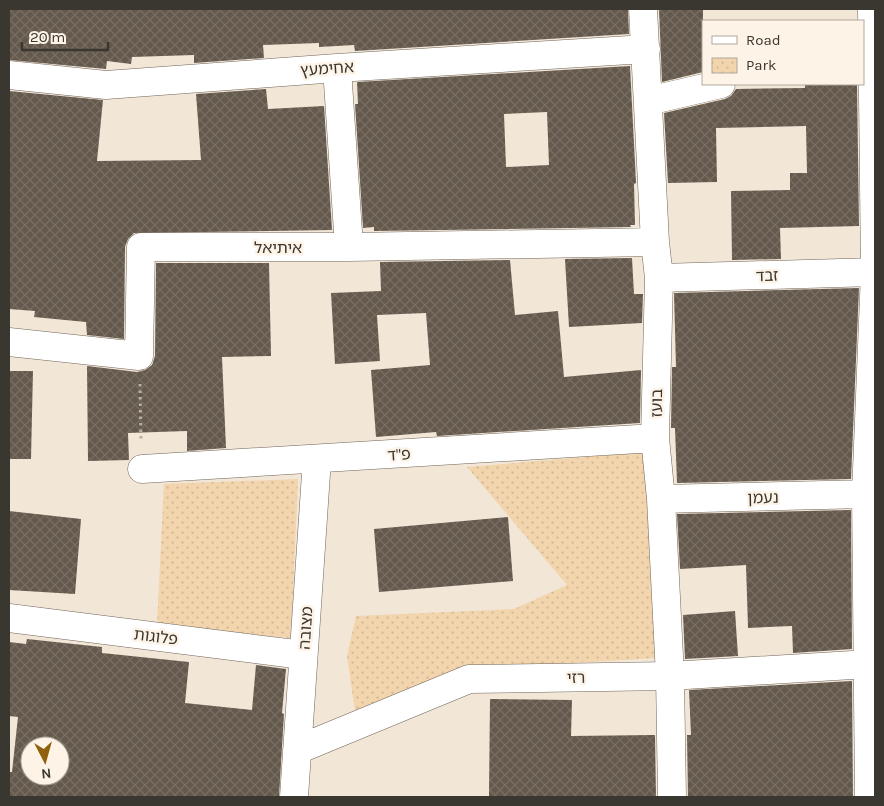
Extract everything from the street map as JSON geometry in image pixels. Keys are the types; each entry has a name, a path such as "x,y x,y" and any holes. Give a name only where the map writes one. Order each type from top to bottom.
{"street":[{"name":"בועז","path":"643,9 655,242 659,278 655,438 661,499 670,676 672,797"},
{"path":"868,797 869,664 866,494 875,272 867,50 872,9"},
{"name":"אחימעץ","path":"9,75 106,85 337,68 646,49"},
{"path":"337,68 349,247"},
{"path":"648,101 717,85"},
{"name":"איתיאל","path":"139,356 141,246 349,247 655,242"},
{"name":"זבד","path":"659,278 875,272"},
{"path":"9,342 139,356"},
{"name":"פ\"ד","path":"142,469 655,438"},
{"name":"מצובה","path":"294,797 316,459"},
{"name":"נעמן","path":"661,499 866,494"},
{"name":"פלוגות","path":"9,618 303,654"},
{"name":"רזי","path":"297,750 469,679 670,676 869,664"}],"path":[{"path":"139,356 142,469"}],"green space":[{"path":"646,452 657,658 468,669 356,718 347,656 356,616 514,609 567,585 467,467"},
{"path":"298,479 291,638 157,625 164,484"}],"building":[{"path":"9,9 628,9 629,34 355,51 354,45 319,47 319,43 263,45 264,58 194,63 194,55 132,57 131,64 107,61 106,69 9,60"},
{"path":"659,9 703,9 702,72 662,82"},
{"path":"630,66 636,183 634,184 635,225 630,225 631,227 374,231 374,227 363,228 355,104 358,104 357,82","holes":["547,112 549,165 506,167 504,114"]},
{"path":"805,85 857,85 859,226 780,228 781,259 732,260 731,191 790,190 790,173 807,173 806,126 716,128 717,182 668,183 664,113 725,99 731,96 736,89 805,88"},
{"path":"266,89 268,109 324,106 332,230 134,233 128,239 125,247 124,339 87,335 86,322 34,317 35,311 9,309 9,91 103,100 97,161 201,160 196,94"},
{"path":"632,258 634,294 643,294 642,323 569,327 565,259"},
{"path":"510,260 515,315 558,311 564,377 641,370 640,423 437,436 436,432 376,437 371,370 430,365 426,313 377,315 380,361 335,364 331,293 381,291 380,262"},
{"path":"156,263 269,263 271,356 222,357 226,448 187,451 187,431 128,433 129,460 88,461 87,366 137,372 145,370 152,365 155,356"},
{"path":"859,288 851,479 677,483 675,428 671,428 672,367 676,367 674,293"},
{"path":"9,371 33,371 31,459 9,459"},
{"path":"851,510 852,649 793,653 792,626 748,628 746,565 680,569 677,514"},
{"path":"9,511 81,519 75,594 9,590"},
{"path":"508,517 513,581 379,592 374,529"},
{"path":"735,611 738,656 685,659 683,615"},
{"path":"27,639 102,647 102,653 189,662 185,703 252,710 256,665 286,669 282,713 284,714 279,797 9,797 9,772 12,772 18,717 9,716 9,642 26,644"},
{"path":"852,681 853,797 688,797 687,735 691,735 689,690"},
{"path":"490,699 572,700 571,736 655,735 656,797 489,797"}]}
